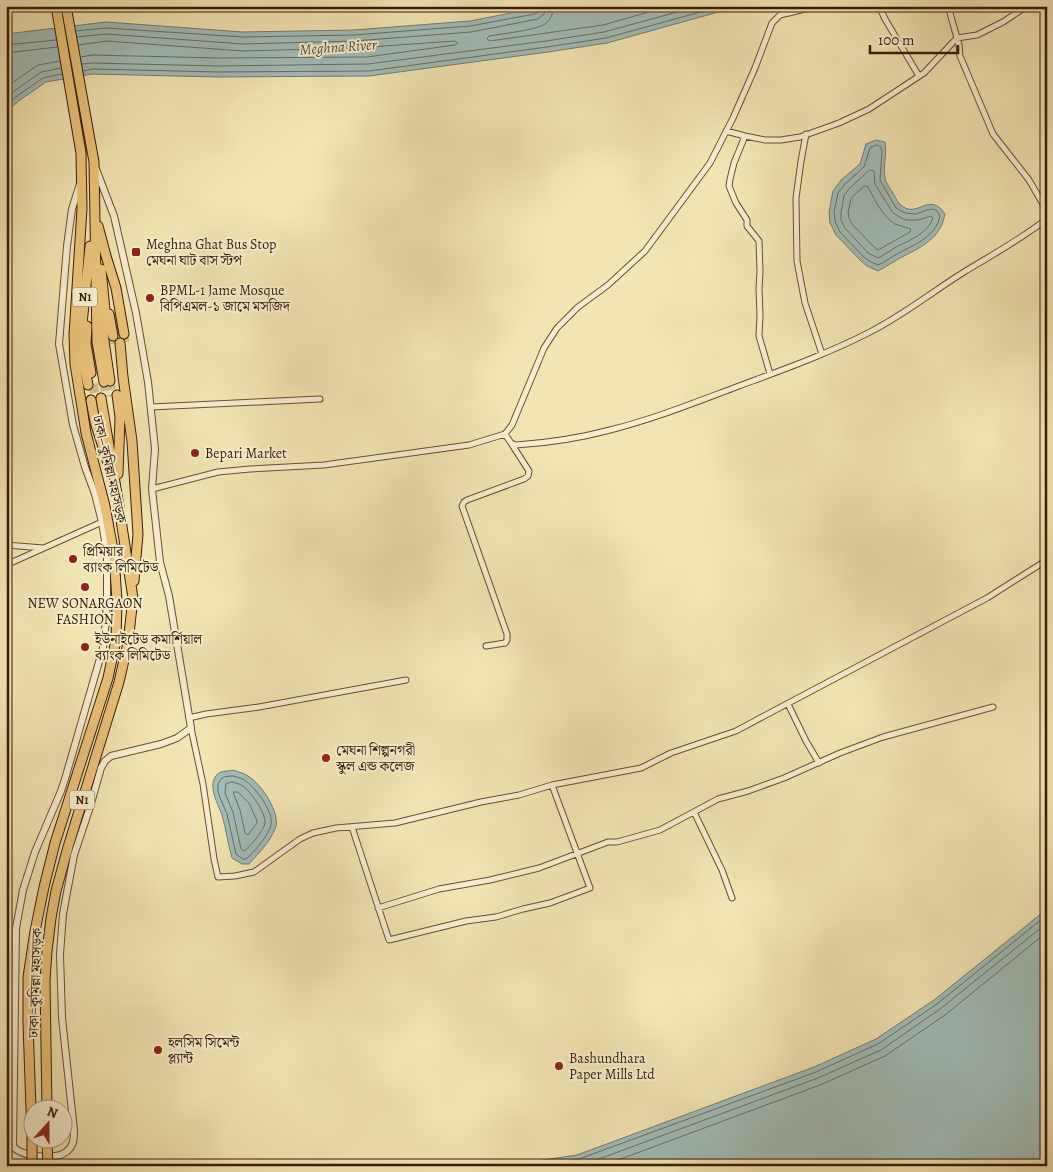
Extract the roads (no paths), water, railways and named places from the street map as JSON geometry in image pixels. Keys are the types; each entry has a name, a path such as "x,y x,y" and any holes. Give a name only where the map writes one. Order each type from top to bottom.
{"highway":[{"name":"ঢাকা–কুমিল্লা মহাসড়ক","path":"31,1100 28,977 35,931 55,844 108,678 116,640 117,601 114,555 106,506 86,433 75,364 74,335 81,221 81,153 56,6"},
{"name":"ঢাকা–কুমিল্লা মহাসড়ক","path":"47,1100 45,980 51,918 68,847 119,682 128,643 138,534 132,441 104,381 92,343 94,162 66,6"},
{"name":"ঢাকা–কুমিল্লা মহাসড়ক","path":"94,209 106,256 119,339 104,381"},
{"name":"ঢাকা–কুমিল্লা মহাসড়ক","path":"94,209 108,331 104,381"},
{"name":"ঢাকা–কুমিল্লা মহাসড়ক","path":"118,494 120,417 104,398 133,598"},
{"name":"N1","path":"32,1150 32,1166"},
{"path":"48,1150 48,1166"}],"street":[{"path":"152,489 218,472 359,461 469,446 505,434 512,425 544,348 554,332 578,307 608,285 644,251 710,163 755,68 772,23 780,15 818,6"},
{"path":"879,6 919,76"},
{"path":"948,6 959,45 960,56 993,134 1029,180 1047,211"},
{"path":"726,131 765,140 781,140 839,123 869,109 919,76 957,38 977,35 1003,22 1027,6"},
{"path":"806,134 800,161 796,198 797,261 805,303 822,354"},
{"path":"745,136 734,163 729,186 730,193 746,220 747,226 759,241 759,336 770,374"},
{"path":"94,162 114,216 136,313 148,382 155,449 152,489 160,562 169,596 218,877 254,872 313,833 336,828 395,823 481,802 519,795 552,785 641,768 671,753 736,730 788,704 987,598 1047,560"},
{"path":"82,175 72,209 59,344 73,425 102,522 107,554 106,620 103,648 61,792 35,852 23,890 16,928 14,1146 21,1153 54,1156 66,1153 73,1143 74,1130 62,1018 60,954 63,914 74,855 101,768 111,756 161,744 177,738 191,728"},
{"path":"511,443 516,445 528,444 608,431 660,416 822,354 868,333 900,315 943,285 1047,219"},
{"path":"150,407 320,399"},
{"path":"486,646 504,643 507,634 462,506 467,500 528,476 529,471 505,434"},
{"path":"6,566 102,522"},
{"path":"6,545 43,548"},
{"path":"189,718 406,680"},
{"path":"788,704 819,763"},
{"path":"378,908 439,889 490,880 539,868 608,842 617,842 660,830 718,799 766,784 883,737 993,708"},
{"path":"352,827 389,940 466,921 496,917 550,902 590,888 552,785"},
{"path":"694,812 722,870 732,898"}],"water":[{"name":"Meghna River","path":"547,6 740,6 607,43 369,76 217,77 92,74 46,82 6,112 6,34 106,22 243,32 354,30 470,21"},
{"path":"876,140 885,142 885,178 900,204 907,209 934,205 939,207 945,214 943,223 930,241 878,271 861,261 836,235 830,223 829,212 833,191 841,180 860,164 866,144"},
{"path":"233,770 246,775 259,785 269,800 276,816 273,834 264,848 249,864 242,864 232,858 222,815 215,799 213,781 216,776 221,772"},
{"path":"1047,909 1047,1166 502,1166 577,1155 814,1067 876,1039 934,1000"}],"tunnel":[{"path":"124,334 125,342"},
{"path":"113,336 114,344"},
{"path":"110,381 113,396"},
{"path":"104,382 106,397"},
{"path":"93,384 96,399"}],"place":[{"name":"Meghna Ghat Bus Stop মেঘনা ঘাট বাস স্টপ","path":"136,252"},
{"name":"BPML-1 Jame Mosque বিপিএমল-১ জামে মসজিদ","path":"150,298"},
{"name":"Bepari Market","path":"195,453"},
{"name":"প্রিমিয়ার ব্যাংক লিমিটেড","path":"73,559"},
{"name":"NEW SONARGAON FASHION","path":"85,587"},
{"name":"ইউনাইটেড কমার্শিয়াল ব্যাংক লিমিটেড","path":"85,647"},
{"name":"মেঘনা শিল্পনগরী স্কুল এন্ড কলেজ","path":"326,758"},
{"name":"হলসিম সিমেন্ট প্ল্যান্ট","path":"158,1050"},
{"name":"Bashundhara Paper Mills Ltd","path":"559,1066"}]}
